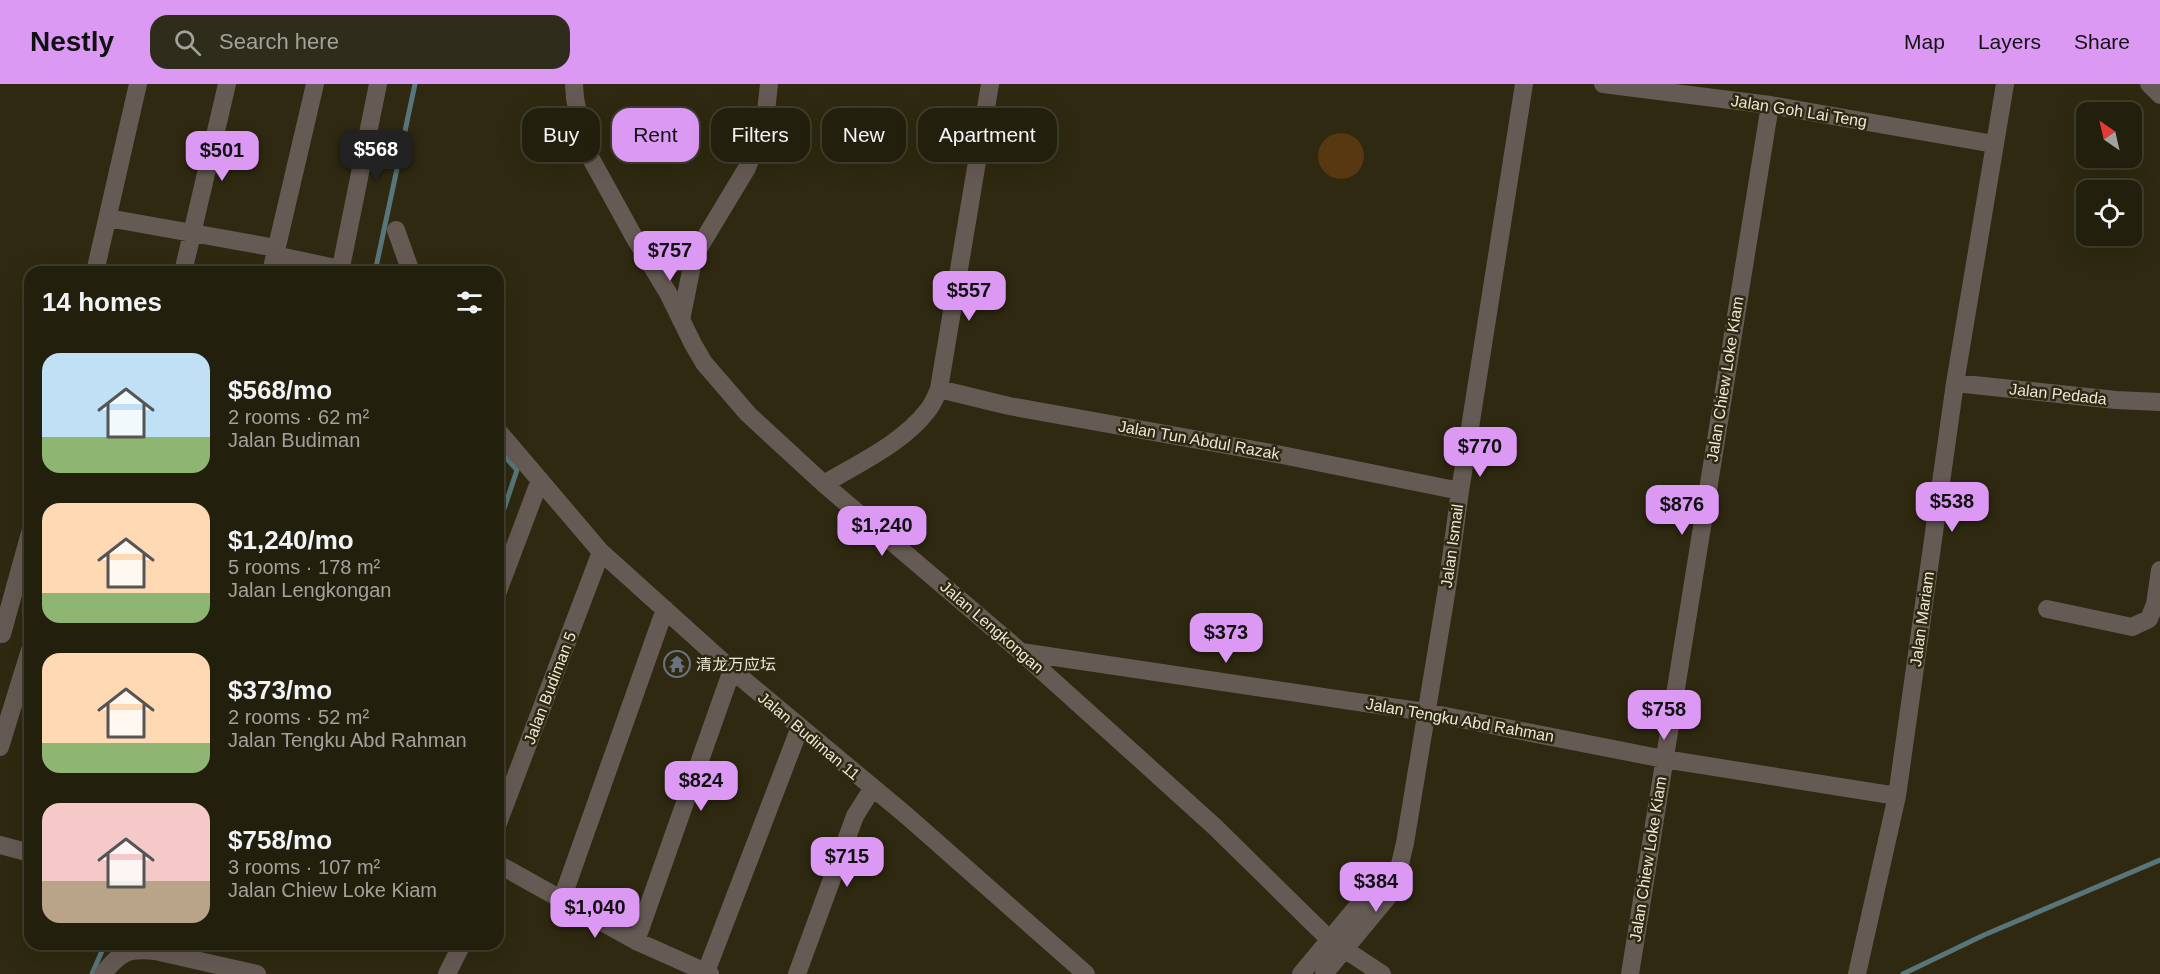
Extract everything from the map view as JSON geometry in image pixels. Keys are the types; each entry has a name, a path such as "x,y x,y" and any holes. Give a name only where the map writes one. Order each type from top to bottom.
{"street":[{"path":"96,266 138,84"},
{"path":"184,266 227,84"},
{"path":"274,258 315,84"},
{"path":"341,266 378,84"},
{"name":"Jalan Lengkongan","path":"574,84 584,146 668,293 704,363 748,414 824,484 1022,652 1215,827 1336,944 1382,974"},
{"path":"681,320 694,256 747,168 765,121 769,84"},
{"path":"824,484 888,445 905,431 929,409 939,389 990,84"},
{"name":"Jalan Ismail","path":"1324,974 1336,944 1361,902 1400,865 1447,588 1524,84"},
{"name":"Jalan Goh Lai Teng","path":"1603,84 1770,105 1994,144"},
{"name":"Jalan Mariam","path":"1857,974 1897,796 1955,383 2005,84"},
{"path":"2149,84 2160,95"},
{"name":"Jalan Chiew Loke Kiam","path":"1630,974 1770,105"},
{"path":"108,218 191,234 274,258 318,266"},
{"path":"396,230 409,266"},
{"path":"645,255 658,262 669,264 680,263 694,256"},
{"name":"Jalan Pedada","path":"1955,383 2116,400 2160,402"},
{"name":"Jalan Tun Abdul Razak","path":"939,389 1009,406 1282,455 1460,491"},
{"name":"Jalan Budiman 11","path":"504,438 601,552 732,670 907,816 1086,974"},
{"path":"504,575 540,480"},
{"name":"Jalan Budiman 5","path":"504,807 601,552"},
{"path":"24,554 1,633 24,646"},
{"path":"2047,609 2132,627 2150,619 2160,570"},
{"path":"562,899 665,609"},
{"name":"Jalan Tengku Abd Rahman","path":"1022,652 1425,712 1664,759 1897,796"},
{"path":"0,747 24,669"},
{"path":"636,941 732,670"},
{"path":"504,872 562,899 636,941 708,973 800,727"},
{"path":"796,974 855,816 872,789"},
{"path":"0,845 24,851"},
{"name":"Jalan Ismail","path":"1301,974 1336,944"},
{"path":"103,974 114,960 128,950 182,950 257,974"},
{"path":"447,974 459,950"}],"building":[{"path":"1341,133 1357,140 1364,156 1357,172 1341,179 1325,172 1318,156 1325,140"}],"waterway":[{"path":"376,266 415,84"},
{"path":"504,456 517,470 504,509"},
{"path":"1903,974 1984,935 2160,860"},
{"path":"92,974 102,950"}],"place":[{"name":"清龙万应坛","path":"677,664"}]}
